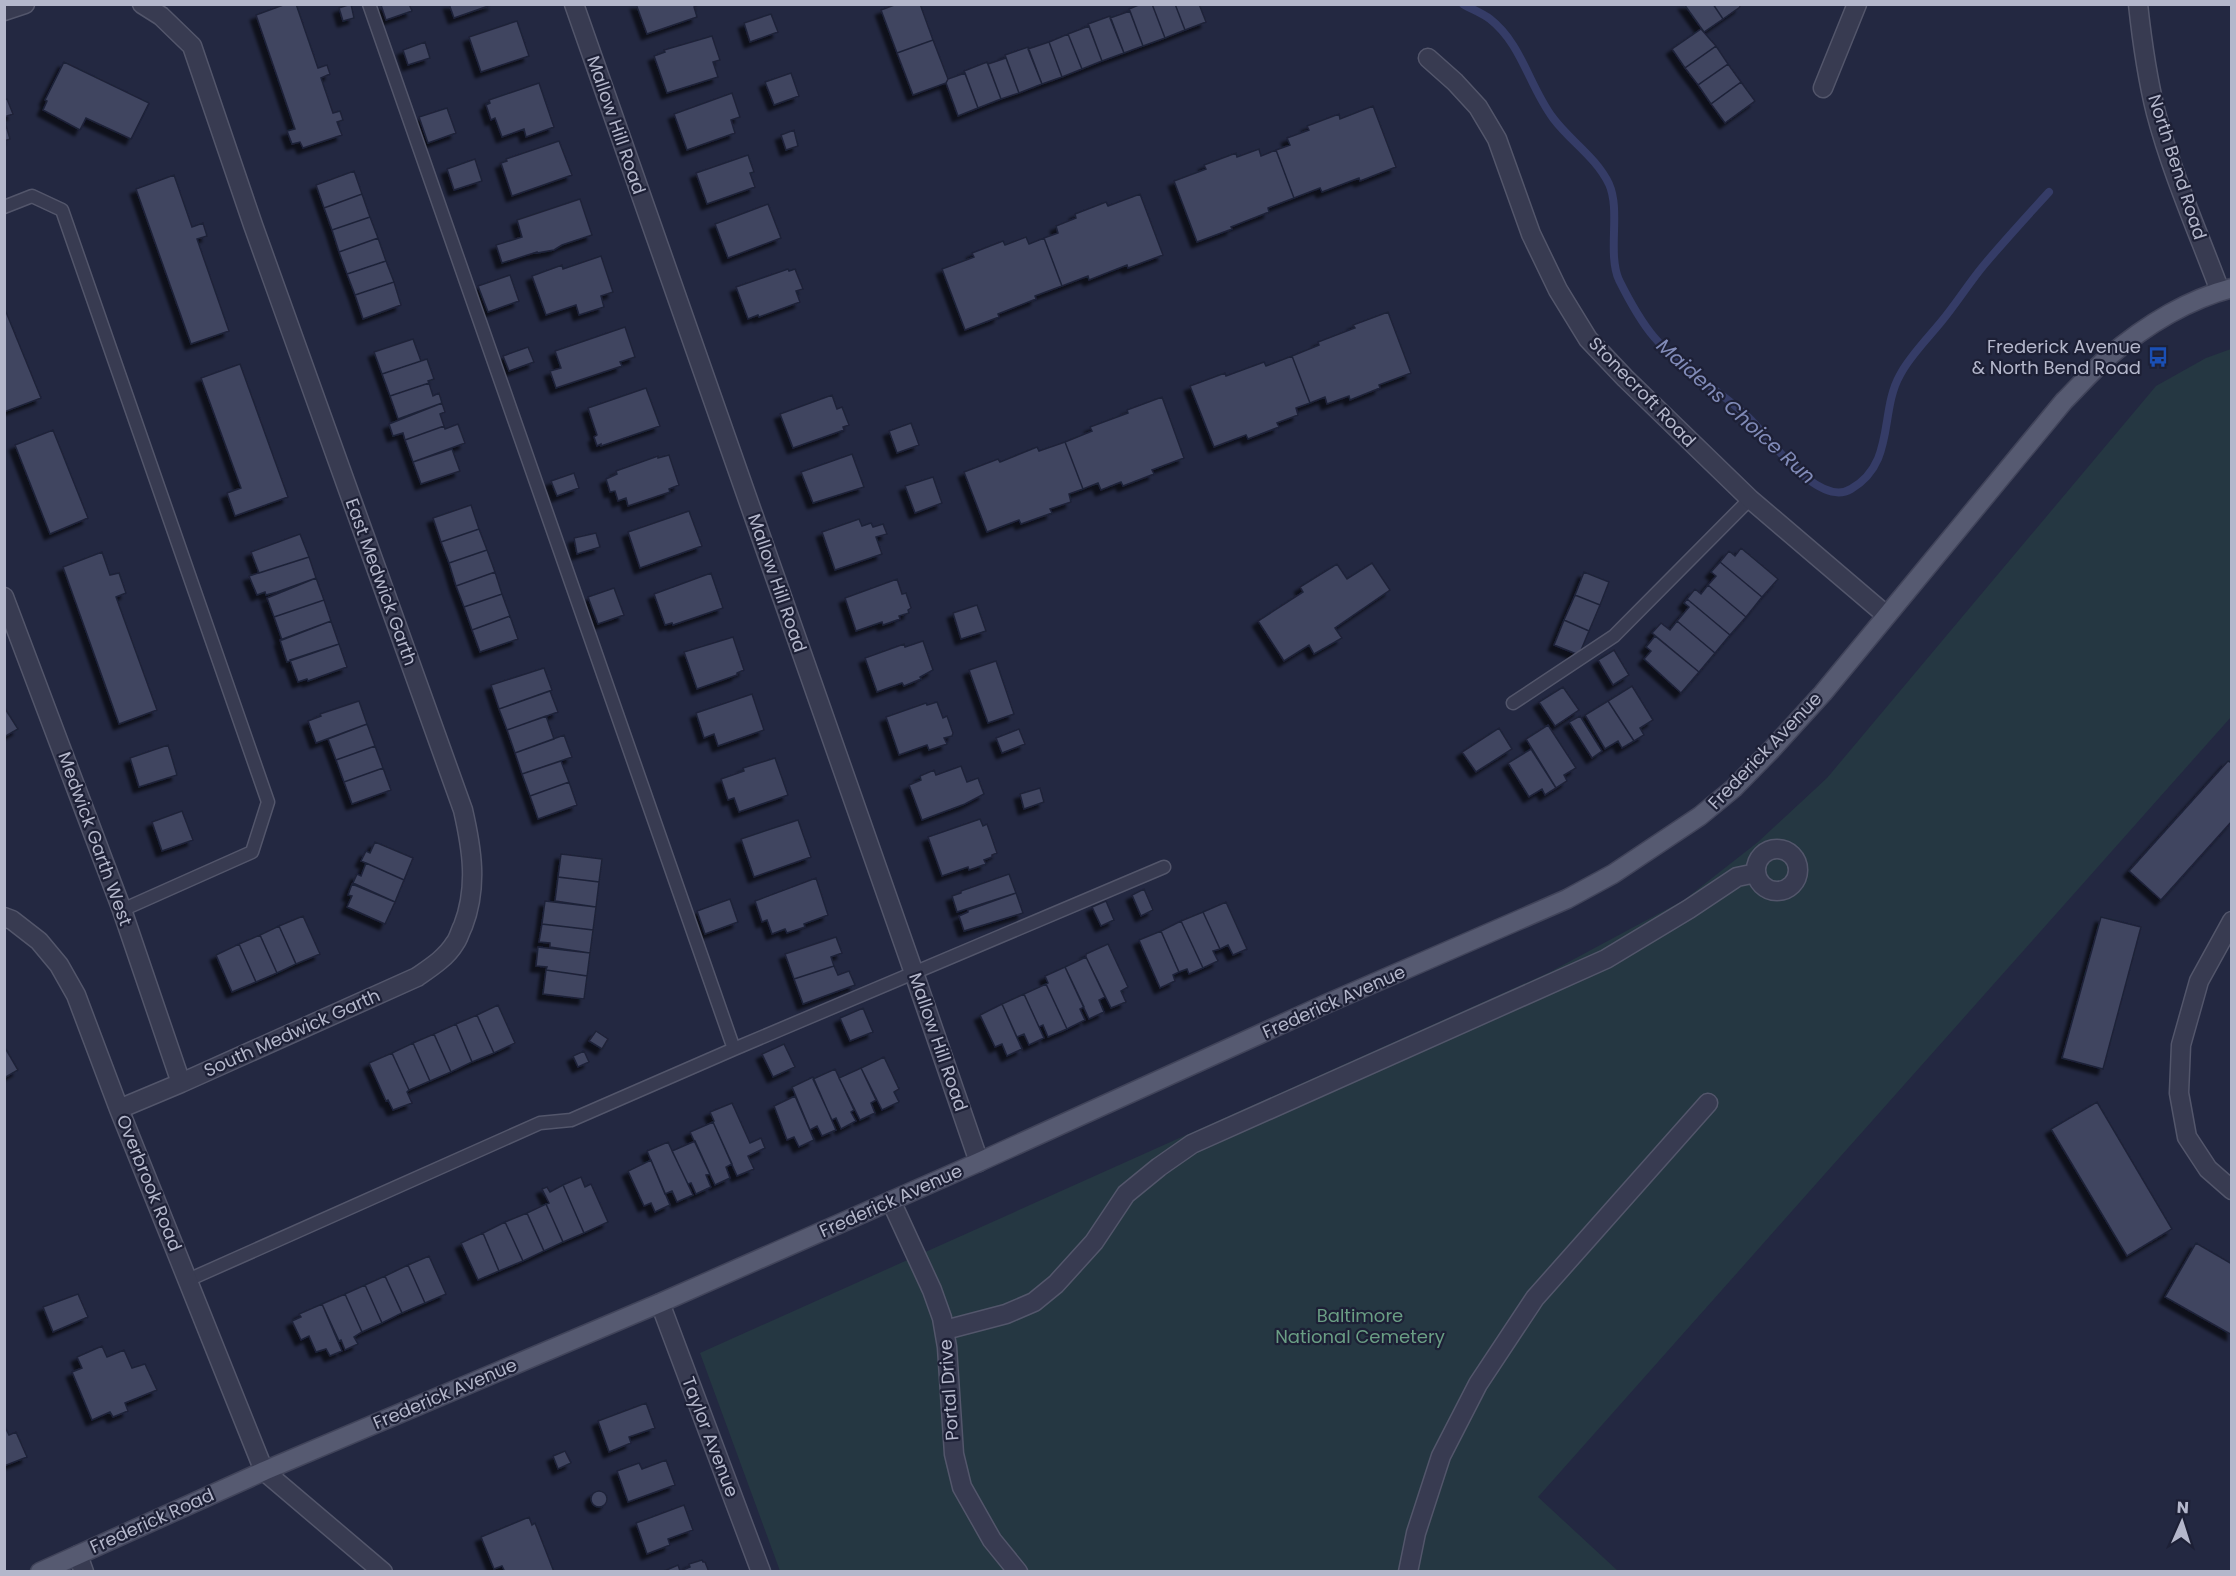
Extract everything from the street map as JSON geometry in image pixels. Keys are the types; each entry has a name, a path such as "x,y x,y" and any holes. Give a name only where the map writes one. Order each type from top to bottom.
{"main road":[{"name":"Frederick Avenue","path":"264,1471 660,1303 891,1201 1316,1009 1567,899 1613,874 1700,816 1734,788 1774,747 1823,693 2064,401 2106,358 2144,330 2181,308 2226,289"},
{"name":"Frederick Road","path":"40,1572 81,1563 264,1471"}],"street":[{"path":"4,12 25,4"},
{"name":"East Medwick Garth","path":"142,4 161,16 192,46 253,225 463,810 472,848 473,883 467,915 456,943"},
{"name":"Mallow Hill Road","path":"574,4 915,973 979,1162"},
{"path":"1823,88 1857,4"},
{"name":"North Bend Road","path":"2138,4 2143,53 2157,114 2179,181 2226,289"},
{"name":"Stonecroft Road","path":"1428,58 1478,107 1497,139 1532,234 1558,290 1588,339 1624,378 1750,499 1886,615"},
{"name":"Medwick Garth West","path":"4,597 122,910 181,1083"},
{"path":"945,1330 1006,1314 1034,1302 1056,1284 1094,1242 1126,1194 1192,1144 1606,959 1737,877 1756,873"},
{"name":"Overbrook Road","path":"4,917 12,920 39,941 58,965 76,995 264,1471"},
{"path":"2232,921 2199,981 2181,1045 2179,1093 2187,1137 2208,1169 2232,1191"},
{"name":"South Medwick Garth","path":"119,1108 181,1083 417,977 438,962 456,943"},
{"path":"1408,1572 1416,1533 1441,1456 1478,1384 1534,1298 1708,1103"},
{"name":"Portal Drive","path":"891,1201 932,1290 945,1330 954,1454 962,1487 992,1540 1018,1572"},
{"name":"Taylor Avenue","path":"660,1303 761,1572"},
{"path":"264,1471 382,1572"}],"lane":[{"path":"369,4 734,1049"},
{"path":"4,207 32,196 62,210 268,802 252,852 122,910"},
{"path":"1513,703 1614,636 1750,499"},
{"path":"188,1280 540,1123 571,1120 1164,867"}],"green space":[{"name":"Baltimore National Cemetery","path":"2231,349 2231,717 1538,1497 1618,1571 780,1571 700,1353 1550,972 1684,900 1758,842 1827,778 2156,386 2206,358"}],"building":[{"path":"286,4 296,4 318,68 327,65 330,74 321,78 333,113 340,111 343,120 337,122 342,135 303,148 300,142 292,144 287,131 295,129 256,15"},
{"path":"351,4 354,18 343,21 339,8"},
{"path":"409,4 412,11 386,20 381,5"},
{"path":"449,4 494,4 454,18"},
{"path":"636,4 701,4 694,7 697,17 647,34"},
{"path":"897,4 920,4 933,40 897,53 881,10"},
{"path":"1141,4 1152,4 1165,38 1143,46 1129,9"},
{"path":"1152,4 1175,4 1185,30 1165,38"},
{"path":"1175,4 1199,4 1206,22 1185,30"},
{"path":"1684,4 1713,4 1723,19 1704,32"},
{"path":"1713,4 1739,4 1740,7 1723,19"},
{"path":"1130,11 1143,46 1124,53 1110,18"},
{"path":"771,14 778,32 750,42 744,23"},
{"path":"1110,16 1124,53 1102,61 1088,24"},
{"path":"517,21 529,56 481,72 469,37"},
{"path":"1089,26 1102,61 1082,69 1068,34"},
{"path":"1701,29 1716,46 1685,68 1672,49"},
{"path":"1068,34 1082,69 1062,77 1049,42"},
{"path":"712,36 720,60 713,62 718,77 667,93 654,56 665,52 664,50"},
{"path":"933,40 948,79 946,83 913,95 897,53"},
{"path":"425,42 430,58 408,65 403,50"},
{"path":"1049,42 1062,77 1042,84 1028,49"},
{"path":"1716,46 1728,64 1698,85 1685,68"},
{"path":"1028,47 1042,84 1019,93 1005,55"},
{"path":"1006,58 1019,93 1001,99 988,64"},
{"path":"64,62 149,103 131,139 86,118 80,130 43,110 47,101 45,100"},
{"path":"987,62 1001,99 978,108 964,71"},
{"path":"1728,64 1741,82 1711,104 1698,85"},
{"path":"791,73 799,96 774,105 765,82"},
{"path":"965,73 978,108 958,116 946,83 948,79"},
{"path":"1741,82 1755,101 1725,123 1711,104"},
{"path":"539,83 554,127 526,137 524,129 502,137 495,118 491,120 486,105 490,103 489,100"},
{"path":"732,93 740,117 731,120 735,133 687,150 674,114"},
{"path":"7,99 13,114 4,117 4,100"},
{"path":"1373,106 1396,167 1360,181 1359,178 1322,192 1320,188 1294,198 1276,150 1290,145 1287,138 1309,130 1307,126 1339,114 1340,119"},
{"path":"447,108 456,133 428,143 419,117"},
{"path":"4,119 10,139 4,141"},
{"path":"794,130 798,146 786,150 781,135"},
{"path":"559,141 572,175 512,196 501,163 507,161 506,159"},
{"path":"1259,149 1261,156 1276,150 1294,198 1268,208 1269,212 1231,227 1232,229 1197,242 1174,181 1206,169 1204,165 1236,153 1237,157"},
{"path":"748,155 754,172 750,173 755,187 707,204 696,173"},
{"path":"475,159 482,181 454,190 447,169"},
{"path":"354,171 362,194 324,208 316,185"},
{"path":"174,175 192,227 203,223 207,236 197,239 229,331 191,344 136,189"},
{"path":"362,194 370,217 332,230 324,208"},
{"path":"1140,194 1163,255 1128,268 1127,265 1089,280 1088,276 1062,286 1044,238 1058,233 1056,226 1076,218 1075,214 1106,202 1108,206"},
{"path":"580,199 592,235 554,250 537,252 502,263 496,245 522,237 517,220"},
{"path":"768,204 781,238 728,258 715,224"},
{"path":"370,217 378,238 339,252 332,230"},
{"path":"1026,237 1029,244 1044,238 1062,286 998,314 999,317 965,330 942,269 974,257 972,253 1003,241 1005,245"},
{"path":"378,238 386,261 347,274 339,252"},
{"path":"601,256 613,292 601,296 604,307 579,315 576,305 546,315 532,276 562,265 563,269"},
{"path":"386,261 394,282 355,295 347,274"},
{"path":"788,269 789,271 795,269 803,289 796,291 800,302 748,319 736,287"},
{"path":"510,275 519,301 488,312 478,286"},
{"path":"394,282 401,305 363,319 355,295"},
{"path":"4,307 41,398 4,412"},
{"path":"1388,312 1411,373 1379,385 1380,388 1350,400 1349,396 1327,404 1325,397 1310,403 1292,356 1319,345 1318,342 1355,328 1353,325"},
{"path":"625,327 635,357 620,362 622,366 556,388 550,371 561,368 555,351"},
{"path":"413,339 421,361 382,374 374,352"},
{"path":"528,347 534,362 509,371 503,356"},
{"path":"1292,356 1310,403 1296,408 1298,415 1277,423 1279,427 1248,439 1246,435 1214,447 1190,386 1225,373 1226,376 1264,362 1266,366"},
{"path":"427,359 434,379 428,381 429,383 390,396 382,374"},
{"path":"240,364 288,497 235,516 227,493 241,488 201,378"},
{"path":"429,383 433,396 439,393 442,403 398,419 390,396"},
{"path":"646,388 660,426 597,446 594,437 597,435 588,408"},
{"path":"832,395 837,409 842,407 849,425 843,427 844,430 793,448 780,414"},
{"path":"1162,397 1184,458 1152,470 1154,474 1123,486 1121,482 1101,490 1098,483 1083,489 1065,442 1092,431 1090,427"},
{"path":"442,403 445,412 440,414 444,426 405,440 403,433 393,436 389,424"},
{"path":"911,423 919,445 897,453 889,431"},
{"path":"458,424 465,443 413,462 405,440 444,426 445,429"},
{"path":"53,430 88,518 50,534 15,445"},
{"path":"1065,442 1083,489 1069,494 1071,502 1050,509 1052,513 1021,524 1019,520 987,532 964,472 998,459 1000,462 1037,447 1039,451"},
{"path":"452,449 460,471 421,484 413,462"},
{"path":"852,454 864,487 813,503 801,472"},
{"path":"669,455 679,485 669,489 670,492 628,506 626,498 618,501 615,491 610,492 606,479 617,474 616,471 658,456 658,458"},
{"path":"574,473 579,488 557,496 551,481"},
{"path":"933,477 942,503 915,513 905,486"},
{"path":"471,505 479,529 441,542 433,518"},
{"path":"689,511 702,546 640,568 628,532"},
{"path":"859,519 862,526 871,523 873,527 883,524 887,534 876,537 882,554 835,570 822,532"},
{"path":"479,529 487,550 449,563 441,542"},
{"path":"596,533 600,547 577,554 574,538"},
{"path":"300,534 309,557 259,573 251,552"},
{"path":"1741,548 1778,579 1762,597 1720,562 1729,551 1735,556"},
{"path":"487,550 495,572 456,586 449,563"},
{"path":"102,552 110,575 119,573 126,593 116,597 157,710 119,724 63,567"},
{"path":"309,557 316,578 277,592 257,595 249,576"},
{"path":"1720,562 1762,597 1746,617 1708,585 1716,576 1711,572"},
{"path":"1372,563 1390,590 1335,628 1342,638 1314,654 1309,645 1284,661 1258,621 1303,592 1300,587 1337,564 1347,579"},
{"path":"495,572 502,594 464,607 456,586"},
{"path":"1584,572 1609,582 1600,605 1575,595"},
{"path":"711,573 723,608 673,625 672,623 665,625 654,594"},
{"path":"316,578 324,600 274,617 267,598"},
{"path":"897,579 902,594 906,593 911,608 908,610 909,613 883,625 882,622 856,631 845,598"},
{"path":"1708,585 1746,617 1730,635 1687,599 1695,589 1701,594"},
{"path":"614,588 624,615 598,624 588,597"},
{"path":"502,594 510,616 472,630 464,607"},
{"path":"1575,595 1600,605 1589,631 1564,620"},
{"path":"1687,599 1730,635 1715,653 1677,621 1689,607 1684,603"},
{"path":"324,600 331,621 282,640 274,617"},
{"path":"977,605 986,631 961,639 953,613"},
{"path":"510,616 518,639 480,652 472,630"},
{"path":"1564,620 1589,631 1579,655 1554,645"},
{"path":"331,621 339,644 287,662 280,640"},
{"path":"1677,621 1715,653 1699,672 1652,633 1661,623 1670,630"},
{"path":"1655,636 1699,672 1681,693 1644,659 1651,651 1646,647"},
{"path":"733,637 744,670 737,675 697,689 684,652"},
{"path":"923,641 933,670 920,677 921,679 904,686 902,683 877,692 865,658 904,644 905,647"},
{"path":"339,644 347,667 308,681 307,679 298,682 290,660"},
{"path":"1614,650 1629,675 1613,685 1598,660"},
{"path":"996,661 1014,714 988,723 969,670"},
{"path":"544,668 552,690 499,709 491,685"},
{"path":"1632,686 1653,720 1640,728 1644,735 1634,741 1608,701"},
{"path":"1563,687 1579,710 1555,726 1539,702"},
{"path":"550,691 558,712 507,730 499,709"},
{"path":"752,694 764,730 718,746 714,734 704,738 696,713"},
{"path":"359,701 367,724 316,743 308,721 321,716 320,714"},
{"path":"1608,701 1634,741 1622,748 1618,741 1605,749 1585,715"},
{"path":"937,702 943,718 947,716 953,733 952,736 944,738 947,744 929,750 927,745 899,755 886,717 926,703 927,705"},
{"path":"4,707 18,729 4,737"},
{"path":"546,716 554,739 515,753 507,730"},
{"path":"1580,716 1602,751 1592,758 1569,722"},
{"path":"367,724 375,746 336,760 328,739"},
{"path":"1548,725 1576,768 1564,775 1567,781 1556,788 1526,739"},
{"path":"1499,728 1512,749 1476,772 1462,752"},
{"path":"1019,729 1025,744 1002,753 996,738"},
{"path":"564,735 572,757 522,774 515,753"},
{"path":"168,745 177,775 139,787 130,758"},
{"path":"375,746 383,768 344,782 336,760"},
{"path":"1531,749 1556,788 1545,795 1542,789 1529,797 1508,763"},
{"path":"775,758 788,795 739,812 734,798 728,800 721,779 744,771 743,768"},
{"path":"561,761 569,782 530,796 522,774"},
{"path":"2228,761 2232,763 2232,821 2161,900 2129,871"},
{"path":"961,766 967,782 978,778 984,794 965,804 922,820 909,785 921,780 920,776 934,770 936,775"},
{"path":"383,768 391,790 352,804 344,782"},
{"path":"569,782 577,805 538,819 530,796"},
{"path":"1040,788 1044,802 1024,809 1020,794"},
{"path":"182,811 193,840 162,851 152,822"},
{"path":"980,819 983,826 987,824 997,853 984,860 986,864 969,870 968,867 942,876 928,837"},
{"path":"798,820 811,857 754,877 741,839"},
{"path":"375,842 413,858 404,880 361,861 366,851 370,853"},
{"path":"561,854 602,859 599,882 558,877"},
{"path":"366,863 404,880 395,902 353,883 357,874 361,876"},
{"path":"1009,874 1016,893 957,912 952,896"},
{"path":"558,877 599,882 596,907 555,901"},
{"path":"816,878 828,915 804,924 805,927 787,933 785,929 772,934 767,920 762,922 755,901"},
{"path":"352,884 395,902 385,924 347,907 352,896 348,895"},
{"path":"1144,889 1153,910 1141,916 1132,895"},
{"path":"1016,893 1023,913 964,931 959,916 968,910"},
{"path":"730,899 738,922 705,934 697,911"},
{"path":"545,901 596,907 593,930 542,924"},
{"path":"1106,901 1114,920 1101,926 1092,907"},
{"path":"1226,902 1247,949 1233,955 1228,945 1220,949 1203,912"},
{"path":"1203,912 1220,949 1213,951 1218,961 1203,968 1181,921"},
{"path":"303,916 320,954 296,964 279,926"},
{"path":"2101,917 2141,927 2103,1069 2062,1058"},
{"path":"1181,921 1203,968 1189,974 1187,969 1179,972 1161,931"},
{"path":"542,924 593,930 590,953 550,947 550,943 539,942"},
{"path":"279,926 296,964 277,973 260,935"},
{"path":"1161,931 1179,972 1173,975 1175,981 1160,988 1139,940"},
{"path":"260,935 277,973 256,982 239,944"},
{"path":"836,937 842,953 831,957 834,966 794,979 785,954"},
{"path":"239,944 256,982 232,992 216,955"},
{"path":"1108,944 1128,987 1121,991 1126,1002 1111,1008 1086,957 1086,954"},
{"path":"538,947 590,953 587,976 546,970 547,967 536,966"},
{"path":"1086,957 1105,997 1099,1000 1104,1012 1089,1019 1065,967"},
{"path":"834,966 838,975 849,971 855,985 803,1004 794,979"},
{"path":"1065,967 1084,1007 1080,1009 1085,1020 1067,1029 1046,984 1048,983 1045,976"},
{"path":"546,970 587,976 584,999 543,994"},
{"path":"1046,984 1067,1029 1048,1037 1043,1025 1039,1027 1024,994"},
{"path":"1024,994 1044,1038 1029,1045 1024,1034 1017,1037 1002,1004"},
{"path":"1002,1004 1022,1049 1007,1056 1002,1044 995,1047 980,1015"},
{"path":"498,1005 515,1043 494,1053 477,1015"},
{"path":"863,1008 873,1032 850,1041 840,1018"},
{"path":"477,1015 494,1053 472,1062 456,1024"},
{"path":"456,1024 472,1062 451,1072 434,1034"},
{"path":"596,1031 608,1039 602,1049 589,1041"},
{"path":"434,1034 451,1072 430,1081 413,1043"},
{"path":"413,1043 430,1081 409,1090 392,1053"},
{"path":"784,1044 795,1067 773,1077 762,1054"},
{"path":"4,1046 18,1070 4,1078"},
{"path":"584,1051 589,1062 578,1067 573,1056"},
{"path":"392,1053 409,1090 407,1092 412,1103 393,1110 388,1100 386,1101 369,1063"},
{"path":"884,1057 899,1089 894,1092 899,1102 882,1110 861,1068"},
{"path":"861,1068 876,1100 871,1103 875,1113 860,1120 839,1078"},
{"path":"835,1069 854,1110 851,1112 856,1121 841,1129 836,1118 832,1120 813,1079"},
{"path":"813,1077 836,1130 822,1136 817,1126 810,1130 792,1087"},
{"path":"795,1096 814,1140 799,1147 794,1137 787,1140 774,1106"},
{"path":"2097,1102 2172,1229 2127,1256 2051,1129"},
{"path":"732,1103 750,1143 761,1138 765,1148 748,1156 754,1169 737,1176 710,1112"},
{"path":"713,1122 732,1164 726,1167 730,1178 715,1185 690,1132"},
{"path":"695,1141 710,1174 706,1175 711,1187 696,1194 691,1183 688,1184 672,1151"},
{"path":"668,1142 693,1195 677,1202 672,1191 665,1194 647,1151"},
{"path":"651,1160 670,1205 655,1212 651,1203 644,1206 628,1171"},
{"path":"581,1177 585,1187 591,1184 608,1222 584,1233 563,1185"},
{"path":"563,1185 584,1233 563,1242 546,1204 549,1203 542,1189 547,1187 550,1192"},
{"path":"546,1204 563,1242 544,1251 527,1213"},
{"path":"527,1213 544,1251 523,1261 505,1222"},
{"path":"505,1222 523,1261 499,1271 483,1233"},
{"path":"483,1233 499,1271 478,1280 461,1243"},
{"path":"2196,1243 2232,1264 2232,1335 2165,1297"},
{"path":"429,1256 446,1294 425,1303 408,1265"},
{"path":"408,1265 425,1303 402,1313 385,1276"},
{"path":"385,1276 402,1313 382,1323 365,1285"},
{"path":"365,1285 382,1323 362,1332 345,1294"},
{"path":"78,1294 88,1317 53,1332 43,1307"},
{"path":"345,1294 362,1332 354,1337 358,1344 345,1350 322,1304"},
{"path":"322,1304 342,1351 330,1356 326,1349 316,1352 309,1336 301,1340 292,1321 301,1317 299,1314"},
{"path":"102,1346 107,1357 124,1350 132,1368 145,1364 157,1390 125,1403 128,1411 113,1417 110,1412 92,1420 72,1372 82,1368 77,1357"},
{"path":"646,1403 655,1428 629,1437 631,1443 609,1452 598,1421"},
{"path":"4,1425 9,1435 16,1432 27,1457 4,1466"},
{"path":"565,1451 571,1463 558,1469 553,1456"},
{"path":"666,1460 675,1485 628,1502 617,1471 639,1463 642,1469"},
{"path":"599,1491 605,1493 607,1499 605,1505 599,1507 593,1505 591,1499 593,1493"},
{"path":"684,1505 693,1530 668,1539 670,1545 647,1554 636,1523"},
{"path":"529,1517 532,1525 535,1523 554,1572 505,1572 502,1566 494,1569 481,1537"},
{"path":"702,1560 709,1572 662,1572 678,1565 680,1571 690,1567 689,1564"}],"waterway":[{"name":"Maidens Choice Run","path":"1463,4 1487,17 1501,29 1518,53 1553,118 1604,174 1609,184 1614,207 1614,257 1619,280 1649,331 1676,359 1748,417 1795,468 1824,489 1838,492 1851,489 1865,478 1875,465 1881,451 1894,389 1904,368 1984,265 2049,192"}],"place":[{"name":"Frederick Avenue & North Bend Road","path":"2158,357"}]}
